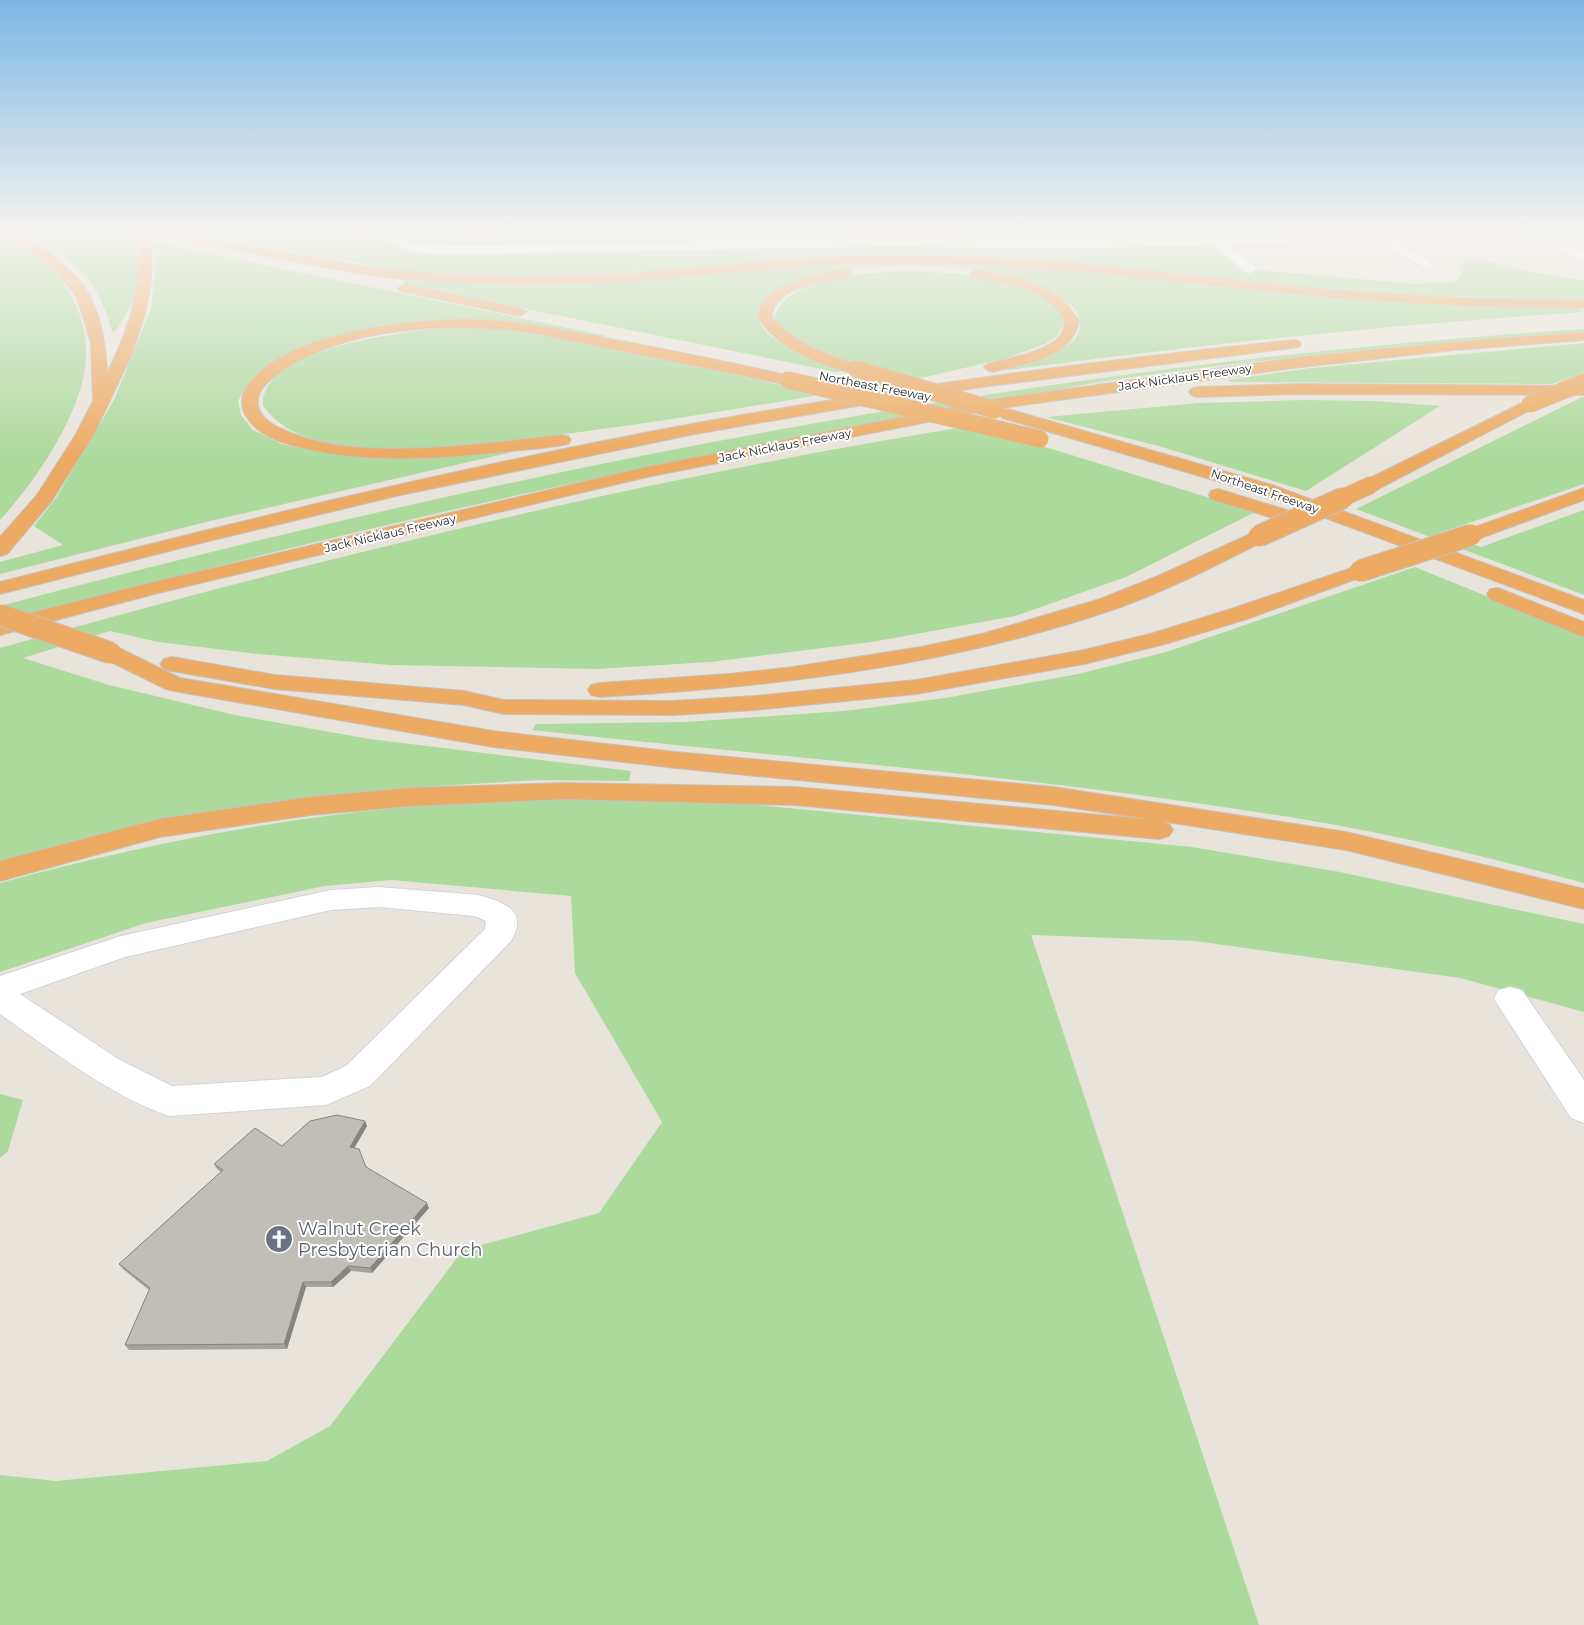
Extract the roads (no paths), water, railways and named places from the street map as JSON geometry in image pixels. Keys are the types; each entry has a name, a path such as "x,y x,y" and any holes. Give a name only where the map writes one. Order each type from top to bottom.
{"highway":[{"path":"87,308 98,343 100,401"},
{"path":"0,550 44,498 85,434 124,354 140,308"},
{"name":"Northeast Freeway","path":"501,308 1008,414 1088,436 1265,489 1584,607"},
{"path":"767,308 765,318 774,331 789,342 816,356 1008,414"},
{"path":"853,402 1022,359 1050,349 1065,339 1072,321 1064,308"},
{"path":"792,412 516,445 433,452 378,453 328,448 289,438 275,432 256,418 250,408 249,400 256,385 276,368 295,356 322,346 381,331 452,324 486,324 528,328 716,363 1040,439 1317,526 1502,595 1584,630"},
{"name":"Jack Nicklaus Freeway","path":"0,628 150,589 647,472 994,404 1302,362 1455,346 1584,336"},
{"name":"Jack Nicklaus Freeway","path":"0,588 188,539 300,513 532,462 792,412 1143,361 1310,342"},
{"path":"464,698 525,691 593,691 708,683 830,670 886,660 1025,629 1108,604 1174,578 1259,536 1372,485 1530,404 1584,382"},
{"path":"882,426 937,422 1086,402 1224,391 1300,389 1584,391"},
{"path":"111,653 275,682 464,698 504,707 673,708 836,696 916,687 1002,674 1158,639 1239,614 1360,571 1471,535 1584,494"},
{"path":"0,616 111,653 174,684 492,739 676,760 1053,796 1346,841 1584,899"},
{"path":"0,871 160,828 311,806 410,797 564,791 795,796 1180,832 1346,841"}],"street":[{"path":"0,988 121,947 330,900 389,898 479,906 502,916 500,933 358,1076 326,1091 169,1101 108,1070 0,997"},
{"path":"1510,999 1584,1108"}],"place":[{"name":"Walnut Creek Presbyterian Church","path":"279,1239"}]}
